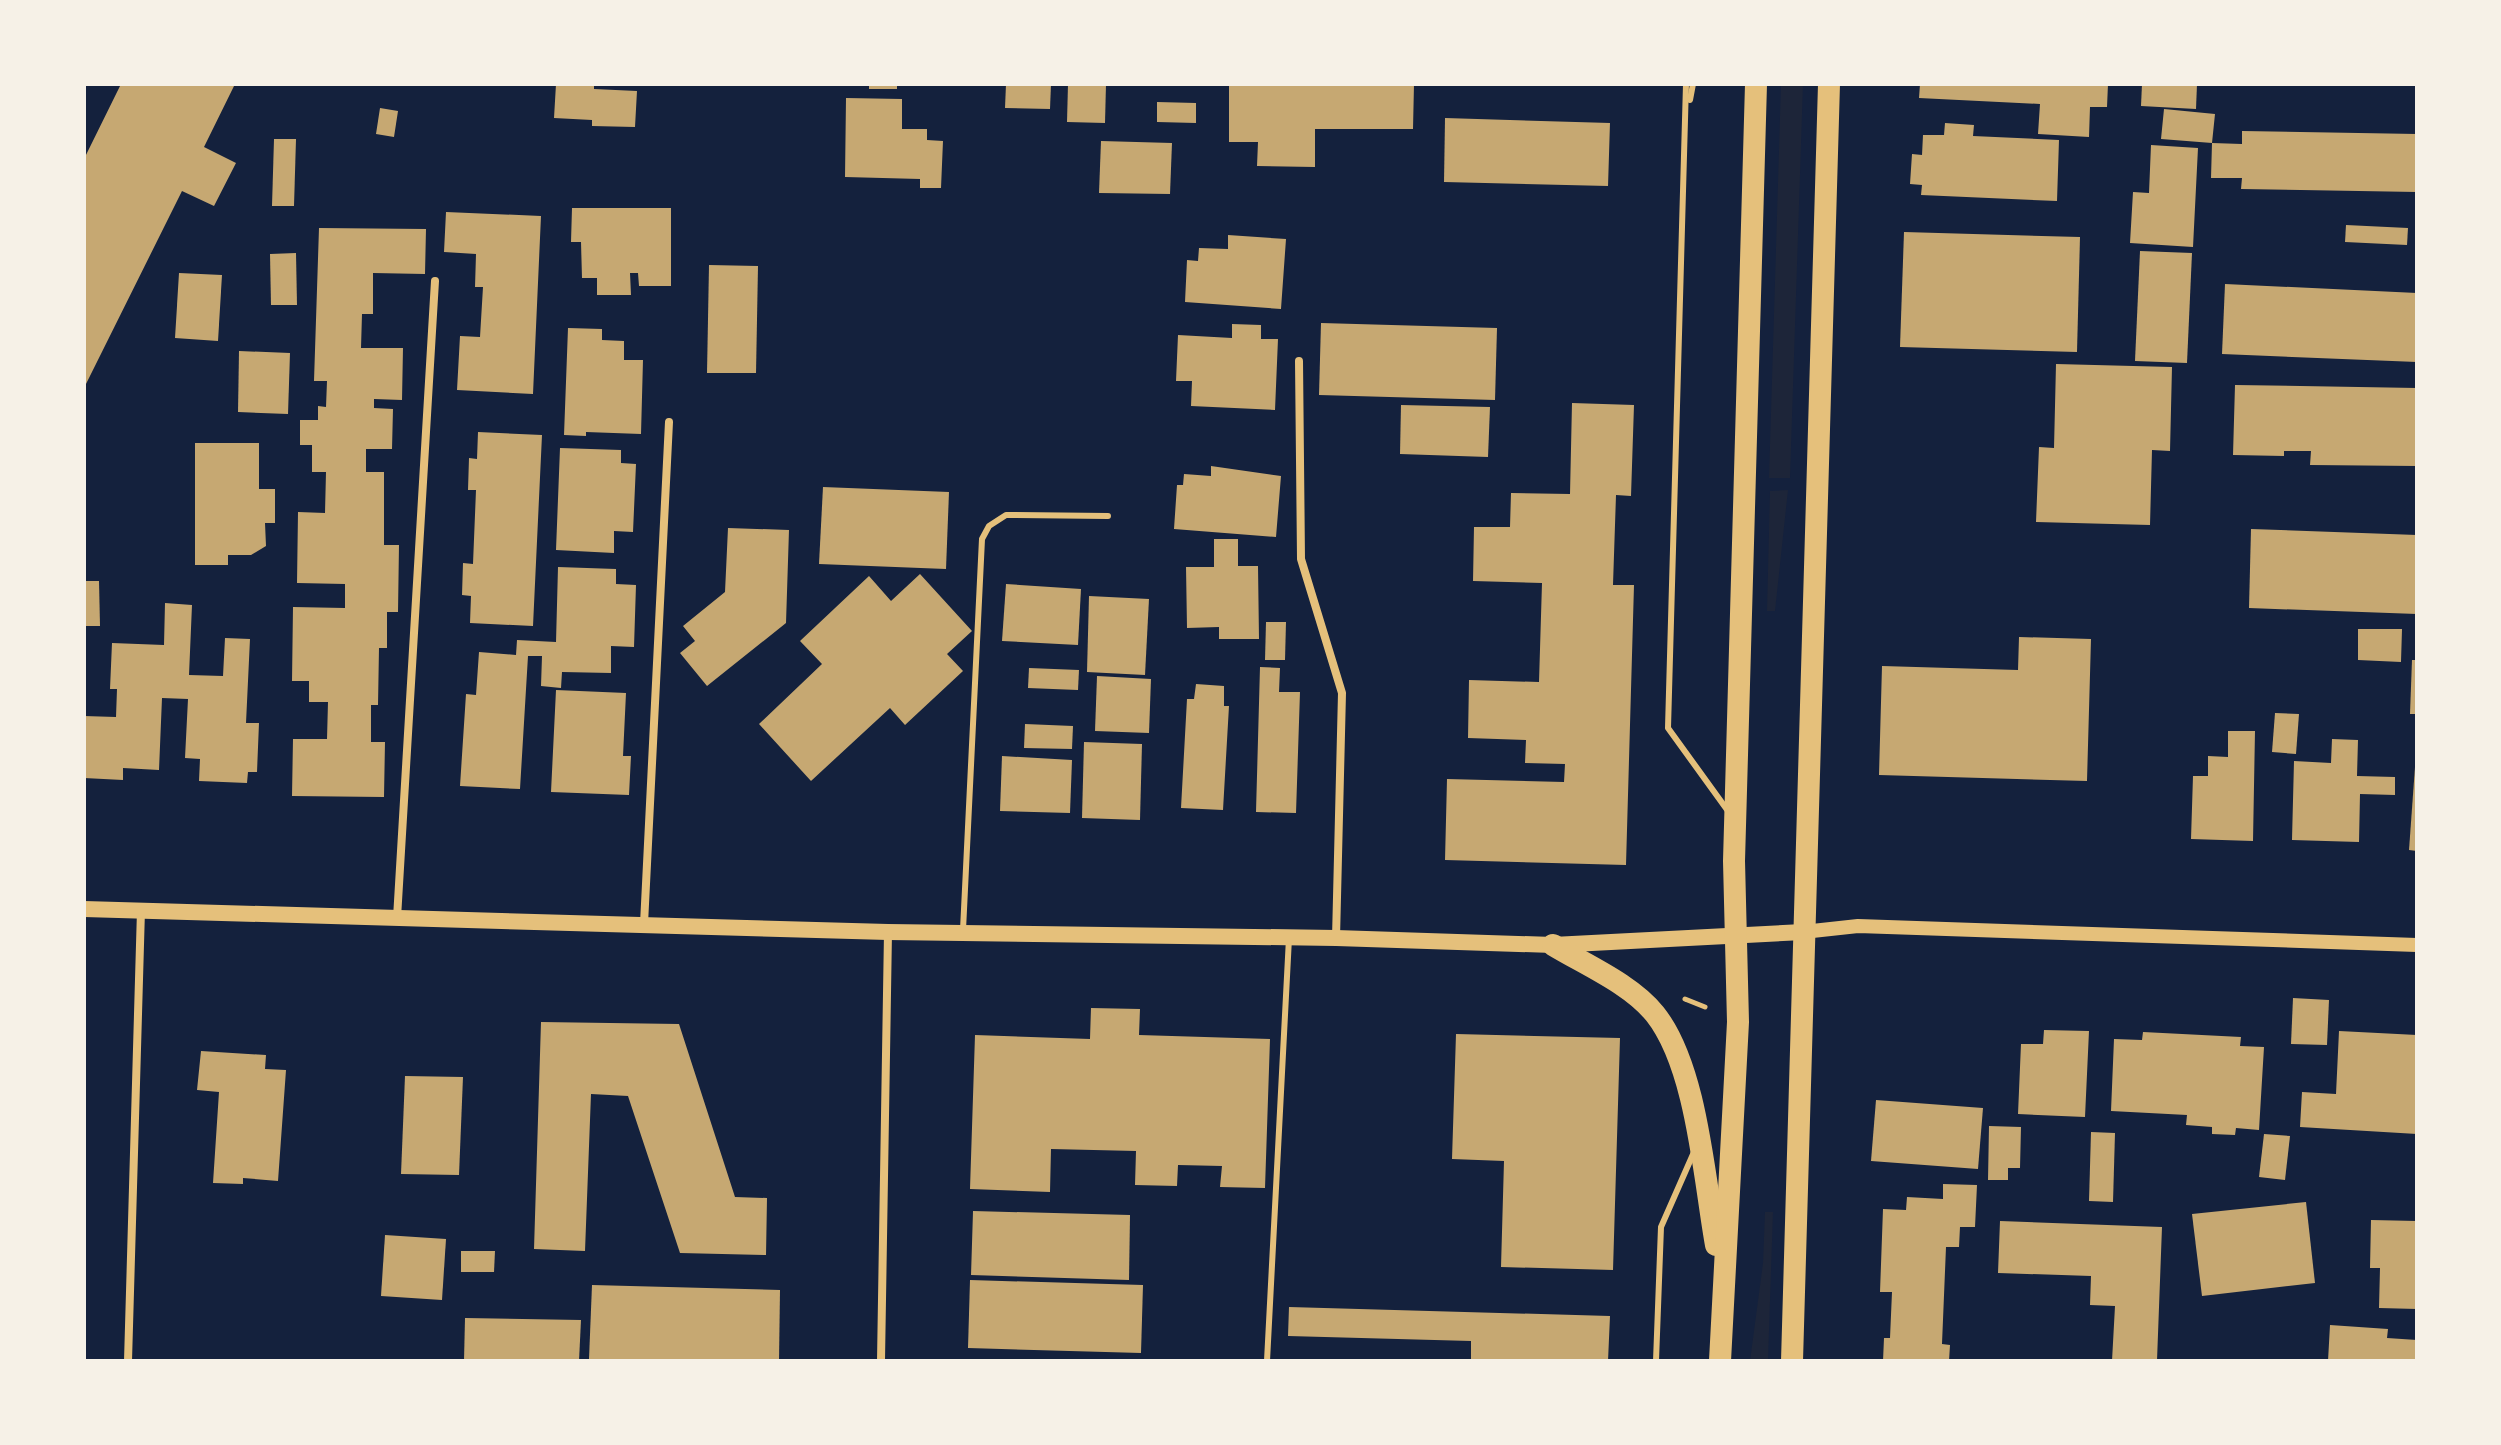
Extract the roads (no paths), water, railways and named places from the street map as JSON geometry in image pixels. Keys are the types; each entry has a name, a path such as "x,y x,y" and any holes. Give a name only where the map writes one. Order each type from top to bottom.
{"highway":[{"path":"1720,1361 1738,1022 1735,820 1756,84"},
{"path":"1792,1361 1829,84"},
{"path":"1553,945 1638,997 1655,1014 1681,1060 1722,1281"}],"main road":[{"path":"84,909 888,932 1336,938 1553,945 1803,932"}],"street":[{"path":"397,918 435,281"},
{"path":"1299,361 1301,559 1342,693 1336,938"},
{"path":"644,924 669,422"},
{"path":"128,1361 141,910"},
{"path":"1803,932 1858,926 2417,945"},
{"path":"881,1361 884,977 888,932"}],"lane":[{"path":"1686,84 1688,111 1668,728 1735,820"},
{"path":"1688,111 1693,84"},
{"path":"963,933 982,539 997,517 1006,515 1108,516"},
{"path":"1267,1361 1289,938"},
{"path":"1656,1361 1661,1227 1698,1143"}]}
